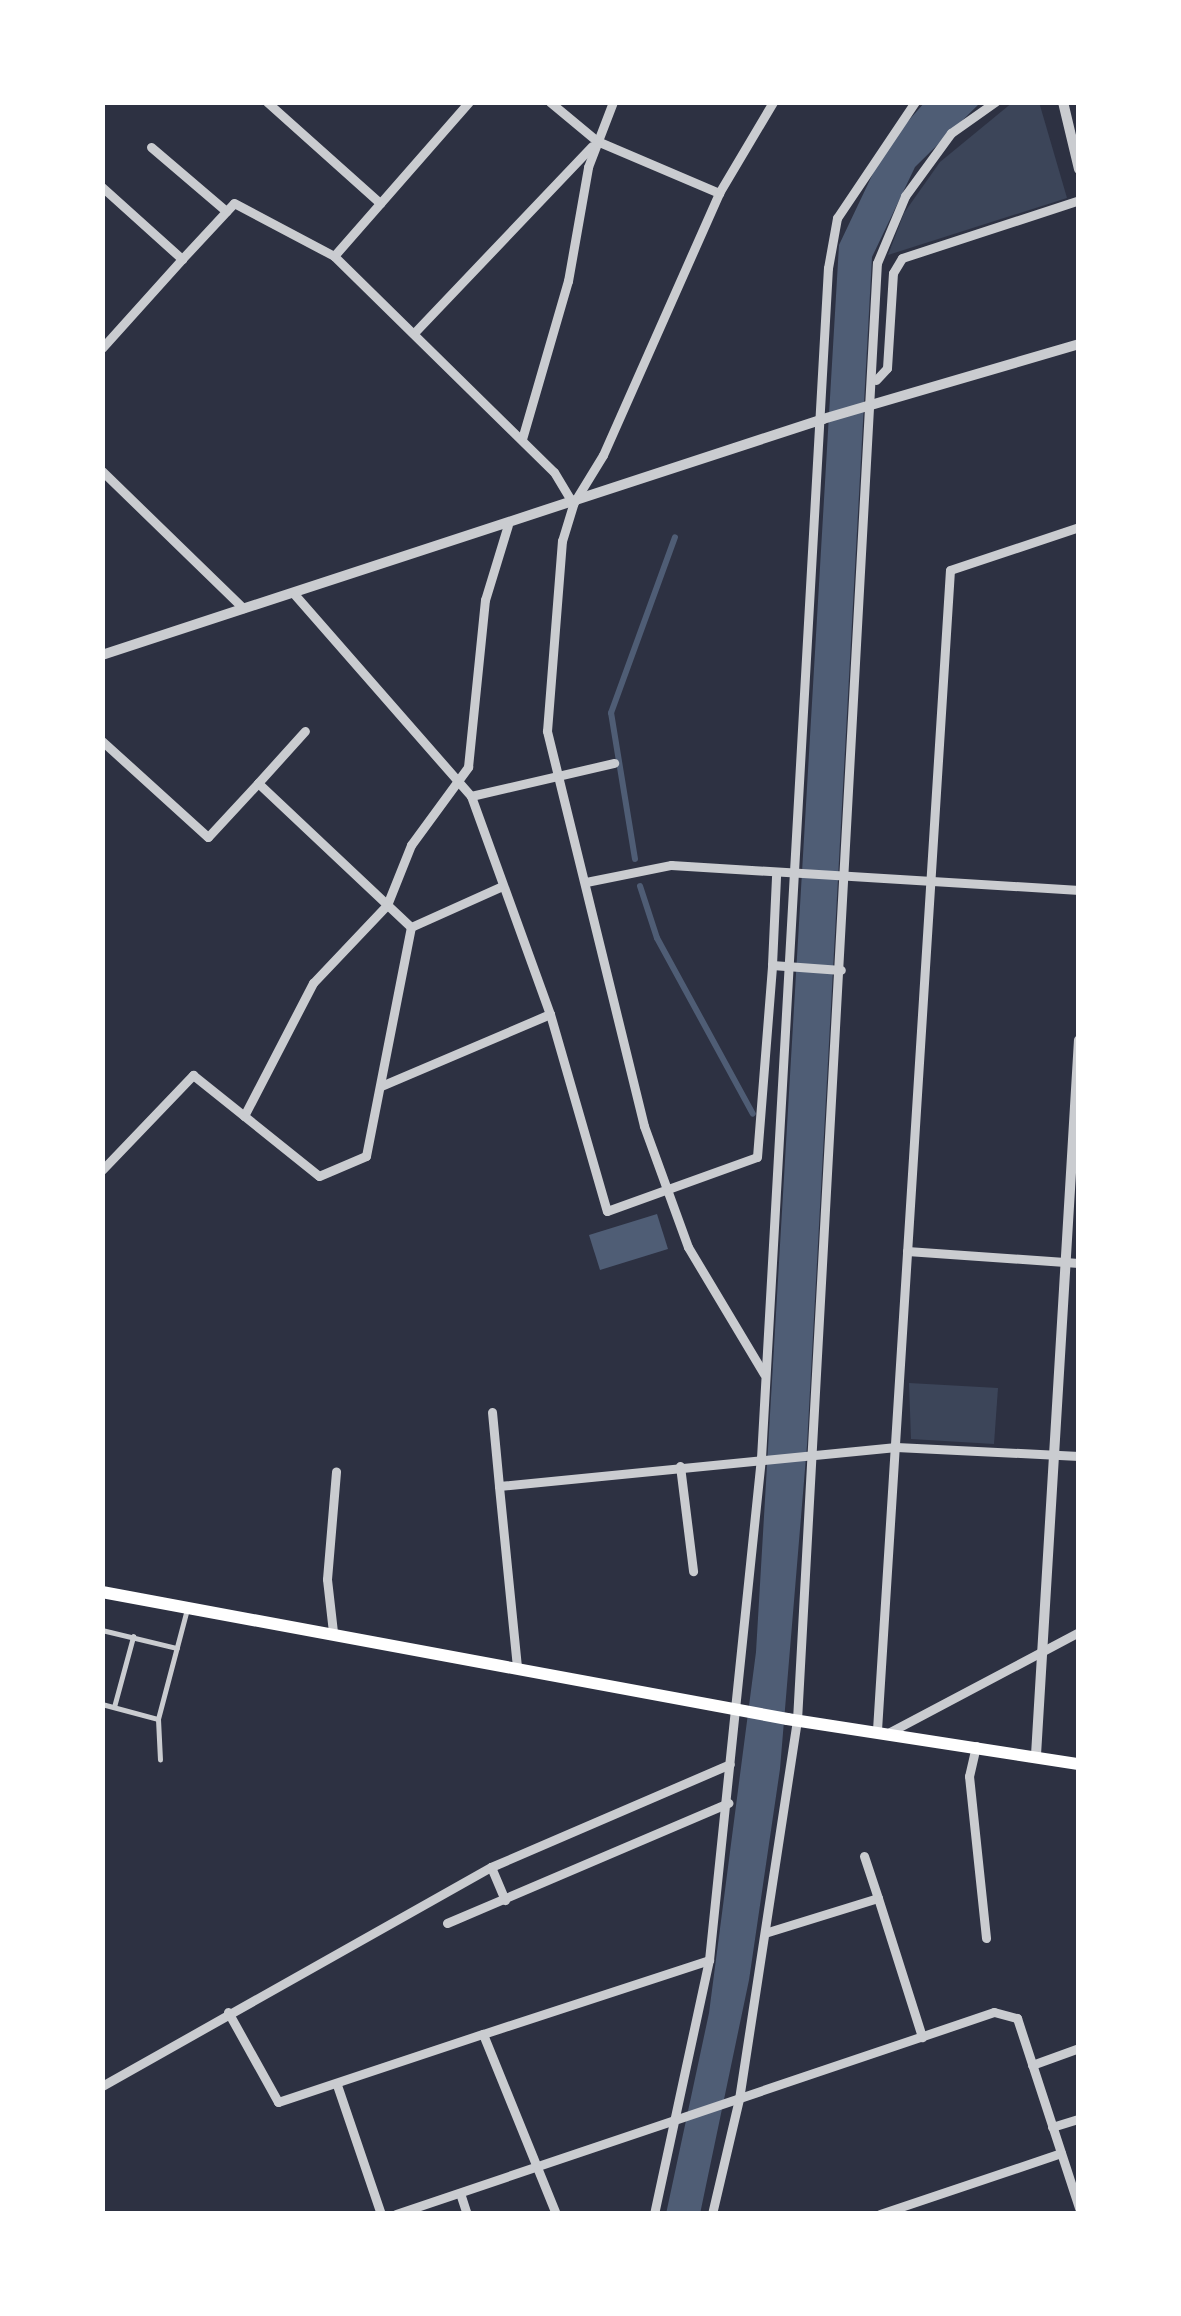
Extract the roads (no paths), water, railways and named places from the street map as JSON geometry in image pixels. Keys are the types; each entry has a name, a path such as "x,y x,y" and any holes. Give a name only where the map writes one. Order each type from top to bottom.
{"main road":[{"path":"102,1592 792,1720 1079,1764"}],"street":[{"path":"267,102 380,203"},
{"path":"334,256 469,102"},
{"path":"550,102 597,141 719,193"},
{"path":"522,439 568,281 597,141 614,102"},
{"path":"765,1376 688,1247 667,1192 556,775 548,683 573,504 603,455 719,193 773,102"},
{"path":"712,2214 768,1932 792,1720 812,1454 870,406 876,380 877,263 886,230 951,134 994,102"},
{"path":"1063,102 1079,169"},
{"path":"654,2214 680,2119 709,1960 730,1764 741,1708 763,1458 820,420 837,218 912,103"},
{"path":"414,333 597,141"},
{"path":"151,147 226,211"},
{"path":"102,187 182,259"},
{"path":"876,380 887,368 893,273 902,258 1079,200"},
{"path":"102,348 234,203 334,256 522,439 573,504"},
{"path":"102,655 820,420 1079,344"},
{"path":"102,471 243,608"},
{"path":"244,1116 314,983 386,905 411,845 460,784 473,750 485,600 508,525"},
{"path":"1079,527 950,570 907,1251 883,1731 1079,1632"},
{"path":"295,595 471,796 500,887 550,1014 607,1211 757,1157 776,876"},
{"path":"102,741 208,837 305,731"},
{"path":"471,796 614,763"},
{"path":"258,783 411,927"},
{"path":"586,882 671,865 776,876 1079,890"},
{"path":"411,927 500,887"},
{"path":"102,1170 193,1075 319,1177 366,1156 411,927"},
{"path":"772,964 836,970"},
{"path":"381,1086 550,1014"},
{"path":"1036,1756 1079,1040"},
{"path":"907,1251 1079,1263"},
{"path":"492,1412 517,1667"},
{"path":"500,1486 896,1448 1079,1456"},
{"path":"680,1466 693,1571"},
{"path":"333,1632 327,1579 336,1471"},
{"path":"976,1746 968,1776 986,1938"},
{"path":"102,2086 491,1867 730,1764"},
{"path":"447,1923 728,1803"},
{"path":"864,1856 922,2037"},
{"path":"491,1867 505,1900"},
{"path":"768,1932 878,1898"},
{"path":"228,2012 278,2102 709,1960"},
{"path":"396,2214 994,2012 1017,2018 1079,2208"},
{"path":"483,2034 556,2214"},
{"path":"1032,2065 1079,2048"},
{"path":"337,2085 381,2214"},
{"path":"1052,2127 1079,2120"},
{"path":"880,2214 1061,2153"},
{"path":"460,2193 467,2214"}],"lane":[{"path":"160,1760 158,1719 188,1607"},
{"path":"102,1630 177,1648"},
{"path":"114,1707 133,1637"},
{"path":"102,1704 158,1719"}],"waterway":[{"path":"635,859 611,713 675,537"},
{"path":"640,886 657,938 753,1114"}]}
